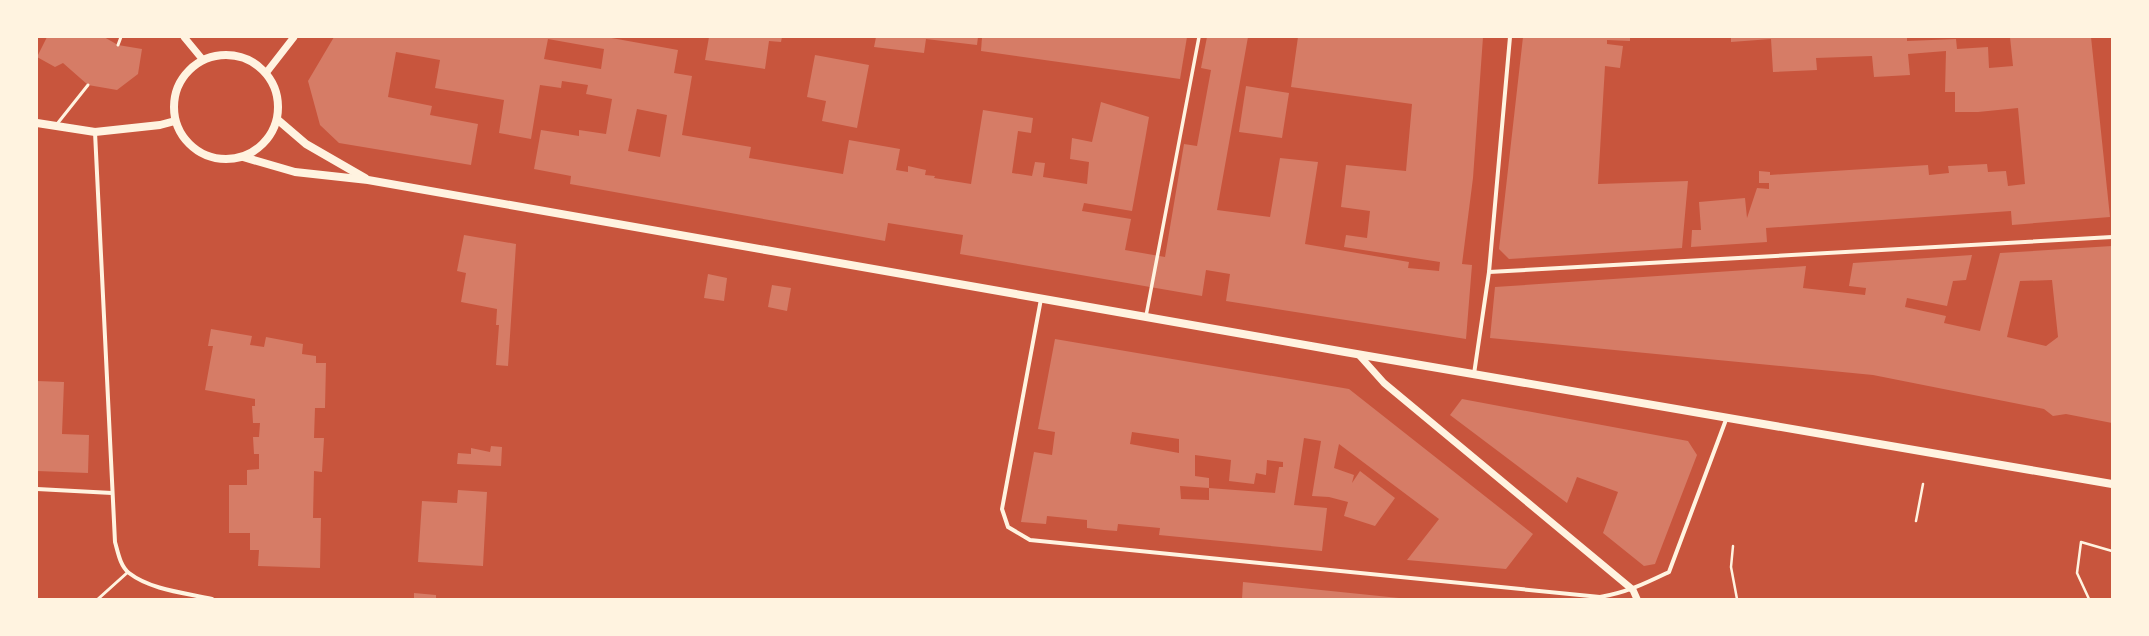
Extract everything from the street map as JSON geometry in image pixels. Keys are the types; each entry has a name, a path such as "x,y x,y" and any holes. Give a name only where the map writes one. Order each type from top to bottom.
{"main road":[{"path":"220,55 237,55 253,62 266,72 275,88 279,104 278,120 270,137 259,149 244,157 227,160 210,157 194,149 182,137 175,121 174,103 178,85 188,71 203,60 220,55"},
{"path":"278,120 306,144 368,180"},
{"path":"37,123 95,132 160,125 175,121"},
{"path":"244,157 295,172 368,180 1359,355 2112,484"}],"street":[{"path":"184,37 203,60"},
{"path":"266,72 294,37"},
{"path":"1146,317 1199,37"},
{"path":"1474,375 1489,272 1510,37"},
{"path":"95,132 115,542 119,557 128,572 147,583 212,599"},
{"path":"1489,272 2112,237"},
{"path":"1041,299 1002,509 1008,527 1030,540 1600,597 1633,590 1669,572 1727,417"},
{"path":"1359,355 1384,383 1633,590 1637,599"},
{"path":"37,489 112,493"}],"lane":[{"path":"118,45 121,37"},
{"path":"56,126 88,85"},
{"path":"98,599 128,572"}],"path":[{"path":"1916,521 1923,484"},
{"path":"2089,599 2077,573 2081,542 2112,551"},
{"path":"1733,546 1731,567 1737,599"}],"building":[{"path":"47,37 104,37 118,45 142,49 138,74 117,90 88,85 63,63 55,67 37,57"},
{"path":"334,37 606,37 678,50 674,73 692,76 682,135 751,147 749,158 843,174 849,140 900,149 896,170 908,172 908,166 926,170 925,175 935,176 934,178 971,184 983,110 1033,118 1031,133 1018,131 1012,173 1032,176 1035,162 1045,163 1043,177 1087,184 1089,162 1070,159 1072,138 1092,142 1101,102 1149,117 1145,140 1132,211 1084,203 1082,211 1131,219 1125,250 1165,257 1184,144 1197,146 1211,70 1201,68 1207,37 1248,37 1217,210 1270,217 1280,158 1318,162 1305,244 1409,262 1408,268 1439,271 1440,262 1344,247 1346,235 1367,238 1370,211 1341,207 1346,165 1406,171 1412,104 1291,87 1298,37 1483,37 1473,178 1462,264 1472,265 1466,339 1226,301 1230,274 1206,270 1202,296 960,254 963,235 888,223 885,241 570,184 571,176 534,169 541,130 579,136 579,130 606,134 612,99 586,94 588,85 562,81 561,88 540,85 531,139 499,133 504,100 435,88 440,60 396,52 388,97 432,106 430,115 478,124 471,165 339,143 320,125 308,81","holes":["548,39 604,49 601,69 544,59","637,109 667,115 660,157 628,151"]},
{"path":"709,37 782,37 781,42 769,41 765,69 705,60"},
{"path":"876,37 978,37 977,45 926,39 924,53 874,47"},
{"path":"982,37 1187,37 1180,79 981,51"},
{"path":"1523,37 1630,37 1630,41 1607,40 1607,44 1623,46 1620,68 1605,66 1598,184 1688,181 1682,248 1509,259 1499,249"},
{"path":"1731,37 1907,37 1907,41 1956,39 1957,49 1988,47 1989,68 2013,66 2010,37 2091,37 2110,217 2012,225 2011,211 1766,228 1767,242 1691,247 1692,230 1701,230 1699,202 1745,198 1747,218 1757,188 1769,189 1769,183 1759,183 1759,171 1770,172 1770,175 1928,165 1929,175 1949,173 1948,166 1987,164 1988,172 2006,171 2008,186 2025,184 2018,108 1978,112 1955,112 1955,92 1945,92 1946,51 1908,54 1910,75 1874,77 1872,56 1816,58 1817,70 1773,72 1771,39 1731,42"},
{"path":"815,55 869,65 857,128 822,121 826,101 807,97"},
{"path":"1246,86 1289,93 1282,138 1239,132"},
{"path":"464,235 516,244 508,366 496,365 499,325 496,325 497,309 461,302 466,273 457,271"},
{"path":"2112,246 2112,423 2066,414 2053,416 2044,409 1873,375 1490,338 1495,287 1806,266 1803,288 1865,295 1866,288 1849,286 1853,263 1972,255 1966,280 1953,281 1947,306 1907,298 1905,307 1946,316 1944,323 1980,331 2000,253","holes":["2052,280 2058,337 2046,346 2007,337 2020,281"]},
{"path":"708,274 727,278 724,301 704,298"},
{"path":"772,285 791,288 787,311 768,307"},
{"path":"211,329 252,336 250,345 264,347 266,337 303,344 302,354 316,356 316,363 326,363 325,408 315,408 314,438 324,438 322,472 314,471 313,518 321,518 320,568 258,566 259,550 250,550 250,533 229,533 229,485 247,485 247,470 259,469 259,454 254,454 253,437 259,437 260,423 253,423 252,406 255,406 255,399 205,390 213,346 208,346"},
{"path":"1055,339 1349,389 1533,534 1506,569 1407,560 1439,519 1339,444 1334,468 1354,475 1352,483 1360,471 1395,498 1375,526 1344,516 1348,502 1329,497 1312,496 1321,441 1304,438 1294,505 1327,508 1322,551 1159,535 1160,528 1118,524 1117,531 1087,528 1087,520 1047,516 1046,524 1021,522 1034,452 1052,455 1055,432 1038,429","holes":["1132,432 1179,439 1179,453 1130,444","1195,455 1231,460 1229,481 1254,484 1256,473 1266,475 1267,460 1283,462 1283,467 1279,467 1275,493 1209,488 1209,478 1195,476","1180,486 1209,488 1209,500 1181,499"]},
{"path":"37,381 64,382 62,434 89,435 88,473 37,471"},
{"path":"1462,399 1688,441 1697,455 1655,564 1644,566 1603,533 1618,492 1577,477 1567,503 1450,415"},
{"path":"491,446 502,447 501,466 457,464 458,453 471,454 471,448 490,452"},
{"path":"458,490 487,492 483,566 418,562 422,501 457,503"},
{"path":"1243,582 1399,598 1399,599 1242,599"},
{"path":"414,593 436,595 436,599 414,599"}]}
